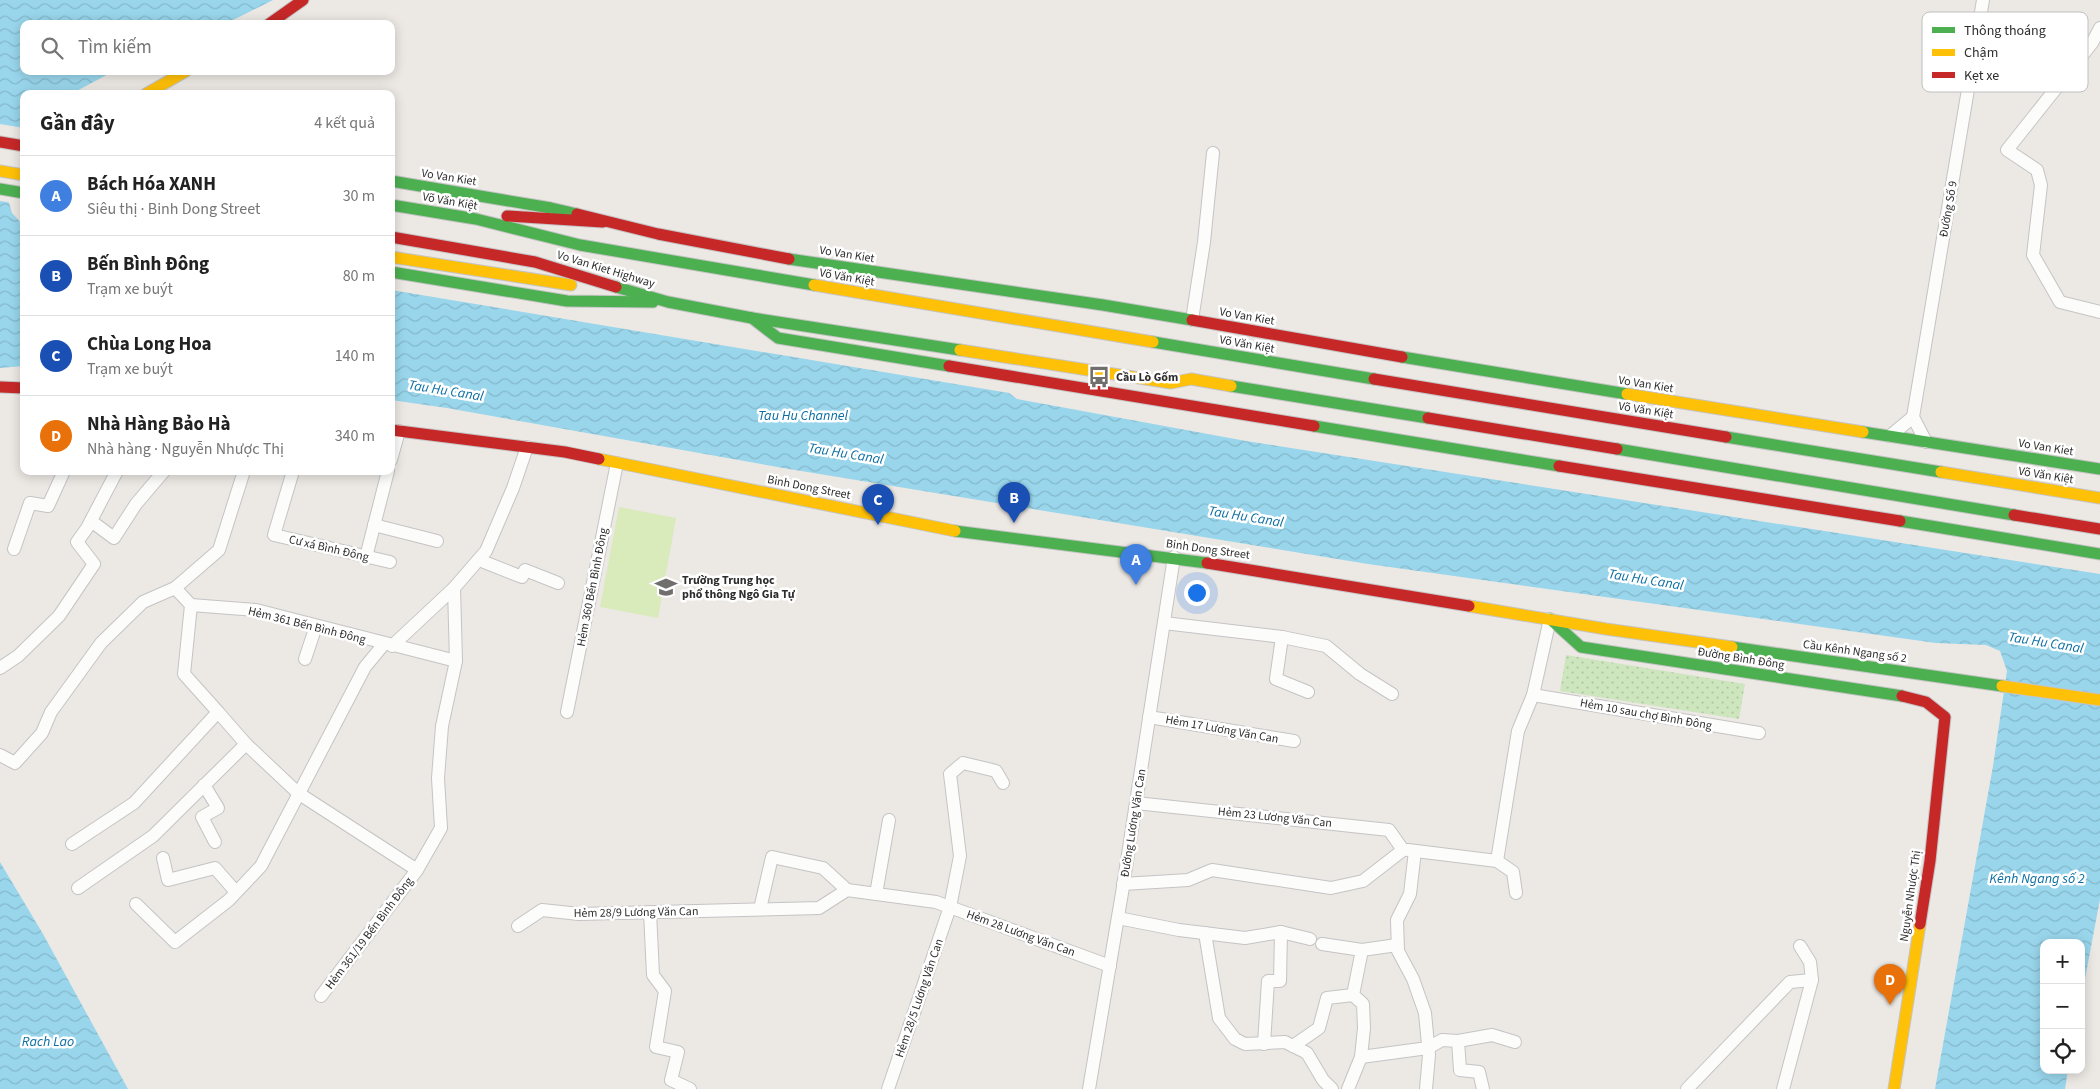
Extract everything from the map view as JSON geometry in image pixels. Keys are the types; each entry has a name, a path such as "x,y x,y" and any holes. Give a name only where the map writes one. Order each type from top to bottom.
{"main road":[{"path":"276,20 303,0"},
{"path":"153,90 179,75"},
{"path":"0,142 20,145"},
{"path":"0,171 20,174"},
{"name":"Vo Van Kiet","path":"395,182 551,208 603,222 792,259 1103,305 1528,379 2100,469"},
{"path":"0,189 20,192"},
{"name":"Võ Văn Kiệt","path":"395,206 476,219 590,247 1294,366 2100,498"},
{"path":"476,219 504,216 603,222"},
{"name":"Vo Van Kiet Highway","path":"395,239 535,262 668,302"},
{"path":"395,258 668,302 752,318 1171,383 1191,379 2100,529"},
{"path":"395,273 567,301 668,302"},
{"path":"752,318 778,338 2100,554"},
{"path":"1171,383 1188,393"},
{"path":"0,387 20,388"},
{"name":"Binh Dong Street","path":"395,430 565,452 955,531 1174,557 1606,629"},
{"name":"Đường Bình Đông","path":"1550,619 1581,647 1906,697 1926,702 1936,709"},
{"name":"Cầu Kênh Ngang số 2","path":"1606,629 2100,700"},
{"name":"Nguyễn Nhược Thị","path":"1894,1089 1930,861 1945,717 1936,709"}],"street":[{"path":"2088,48 2100,28"},
{"name":"Đường Số 9","path":"1913,417 1968,92"},
{"path":"2053,92 2007,150 2037,170 2041,185 2033,255 2060,302 2100,312"},
{"path":"1192,320 1204,242 1213,153"},
{"path":"1890,436 1913,417 1926,442"},
{"path":"136,904 175,942 229,900 261,866 365,668 388,645 454,588 486,551 513,488 527,447"},
{"name":"Hẻm 360 Bến Bình Đông","path":"567,712 617,463"},
{"path":"14,549 30,503 48,506 62,475"},
{"path":"0,668 18,656 59,616 94,564 77,542 115,475"},
{"path":"90,521 114,538 136,504 161,475"},
{"path":"0,755 15,763 42,733 51,712 101,643 143,602 175,588 219,550 243,475"},
{"name":"Cư xá Bình Đông","path":"292,475 274,535 390,562"},
{"path":"366,557 387,475"},
{"path":"374,525 436,541"},
{"name":"Đường Lương Văn Can","path":"1089,1089 1118,918 1174,557"},
{"path":"479,560 522,577 525,570 558,583"},
{"path":"175,588 191,605"},
{"name":"Hẻm 361/19 Bến Bình Đông","path":"321,996 417,870 441,828 438,778 441,735 456,661 454,588"},
{"name":"Hẻm 361/19 Bến Bình Đông","path":"191,605 184,674 246,744 298,793 417,870"},
{"name":"Hẻm 361 Bến Bình Đông","path":"191,605 256,610 456,661"},
{"path":"1497,861 1518,732 1533,695 1550,619"},
{"path":"1164,624 1282,637 1326,646 1360,674 1392,694"},
{"path":"305,659 316,626"},
{"path":"1282,637 1276,679 1308,692"},
{"name":"Hẻm 10 sau chợ Bình Đông","path":"1533,695 1759,733"},
{"path":"72,844 134,803 218,712"},
{"name":"Hẻm 17 Lương Văn Can","path":"1150,717 1294,741"},
{"path":"78,888 153,836 246,744"},
{"name":"Hẻm 28 Lương Văn Can","path":"1002,783 996,771 963,763 950,774 960,856 950,907 1110,966"},
{"path":"204,785 218,808 202,817 216,842"},
{"name":"Hẻm 23 Lương Văn Can","path":"1136,802 1389,830 1409,850"},
{"path":"876,894 889,820"},
{"path":"1409,850 1410,894 1396,920 1397,945 1426,1013 1428,1048 1426,1089"},
{"path":"1123,884 1188,880 1212,870 1330,888 1363,881 1409,850 1497,861 1513,872 1516,894"},
{"path":"760,909 772,857 823,868 847,890 936,902 950,907"},
{"path":"163,858 168,880 215,868 236,892"},
{"name":"Hẻm 28/9 Lương Văn Can","path":"518,926 542,910 579,914 819,908 847,890"},
{"name":"Hẻm 28/5 Lương Văn Can","path":"888,1089 950,907"},
{"path":"650,912 653,975 665,990 656,1047 678,1052 671,1080 690,1089"},
{"path":"1118,918 1180,930 1245,938 1281,932 1316,942 1362,950 1397,945"},
{"path":"1264,1044 1268,981 1280,981 1281,932"},
{"path":"1205,933 1219,1018 1235,1039 1245,1044 1285,1042 1307,1053 1323,1080 1332,1089"},
{"path":"1783,1089 1812,980 1810,962 1800,946"},
{"path":"1353,995 1362,950"},
{"path":"1687,1089 1790,982 1812,980"},
{"path":"1293,1046 1319,1028 1327,998 1353,995 1363,1004 1364,1028 1361,1057 1348,1089"},
{"path":"1361,1057 1428,1048 1442,1040 1458,1040 1492,1035 1515,1042"},
{"path":"1458,1040 1460,1070 1479,1072 1483,1089"}],"green space":[{"path":"619,507 676,518 658,618 600,607"},
{"path":"1566,655 1745,684 1739,719 1560,691"}],"water":[{"path":"0,0 273,0 233,20 20,20 20,75 107,75 78,90 20,90 20,163 6,192 12,213 20,222 20,366 0,368"},
{"name":"Tau Hu Channel","path":"395,291 1009,393 1017,399 1246,441 2100,574 2100,899 2085,979 2085,939 2040,939 2040,1074 2067,1074 2065,1089 1935,1089 1993,766 2007,671 2000,651 1986,645 1936,643 1368,564 789,469 447,408 395,401"},
{"name":"Rach Lao","path":"0,862 43,934 128,1089 0,1089"}],"pier":[{"path":"0,124 20,127 20,166 9,192 12,203 0,201"}],"traffic: fast":[{"path":"395,182 577,214"},
{"path":"0,189 20,192"},
{"path":"395,206 476,219 580,245 814,285"},
{"path":"789,259 1103,305 1192,320"},
{"path":"395,273 567,301 653,302"},
{"path":"616,287 668,302 752,318 960,350"},
{"path":"752,318 778,338 949,366"},
{"path":"1153,342 1374,379"},
{"path":"1402,357 1627,394"},
{"path":"1231,386 1428,418"},
{"path":"1314,426 1559,466"},
{"path":"1863,432 2100,469"},
{"path":"1726,437 1941,472"},
{"path":"1617,449 2014,515"},
{"path":"1900,521 2100,554"},
{"path":"955,531 1207,563"},
{"path":"1550,619 1581,647 1902,696"},
{"path":"1732,647 2002,686"}],"traffic: slow":[{"path":"153,90 179,75"},
{"path":"0,171 20,174"},
{"path":"395,258 571,285"},
{"path":"814,285 1153,342"},
{"path":"960,350 1171,383 1191,379 1231,386"},
{"path":"1627,394 1863,432"},
{"path":"599,459 955,531"},
{"path":"1941,472 2100,498"},
{"path":"1469,606 1606,629 1732,647"},
{"path":"2002,686 2100,700"},
{"path":"1894,1089 1920,924"}],"traffic: jam":[{"path":"275,20 303,0"},
{"path":"0,142 20,145"},
{"path":"577,214 658,234 789,259"},
{"path":"507,216 603,222"},
{"path":"395,238 535,262 616,287"},
{"path":"1192,320 1402,357"},
{"path":"949,366 1314,426"},
{"path":"1374,379 1726,437"},
{"path":"0,387 20,388"},
{"path":"1428,418 1617,449"},
{"path":"395,431 565,452 599,459"},
{"path":"1559,466 1900,521"},
{"path":"2014,515 2100,529"},
{"path":"1207,563 1469,606"},
{"path":"1902,696 1926,702 1945,717 1930,861 1920,924"}],"place":[{"name":"Cầu Lò Gốm","path":"1099,377"},
{"name":"Bến Bình Đông","path":"1014,523"},
{"name":"Chùa Long Hoa","path":"878,525"},
{"name":"Bách Hóa XANH","path":"1136,585"},
{"name":"Trường Trung học phổ thông Ngô Gia Tự","path":"666,587"},
{"name":"Nhà Hàng Bảo Hà","path":"1890,1005"}],"water label":[{"name":"Tau Hu Canal","path":"446,390"},
{"name":"Tau Hu Canal","path":"846,453"},
{"name":"Tau Hu Canal","path":"1246,516"},
{"name":"Tau Hu Canal","path":"1646,579"},
{"name":"Tau Hu Canal","path":"2046,642"},
{"name":"Kênh Ngang số 2","path":"2037,878"}]}
